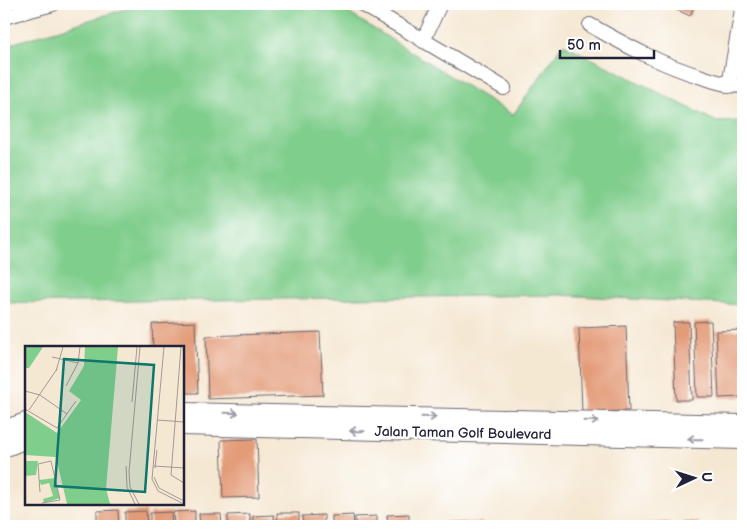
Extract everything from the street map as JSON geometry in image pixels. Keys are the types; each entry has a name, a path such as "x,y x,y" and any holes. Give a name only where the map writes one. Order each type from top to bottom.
{"street":[{"path":"4,17 53,4"},
{"path":"362,4 504,88"},
{"path":"424,41 440,4"},
{"path":"590,25 629,47 673,68 736,86 743,4"},
{"name":"Jalan Taman Golf Boulevard","path":"184,412 743,424"},
{"path":"4,430 25,422"},
{"name":"Jalan Taman Golf Boulevard","path":"184,426 743,440"},
{"path":"4,448 25,439"}],"green space":[{"path":"142,4 334,4 513,115 563,44 717,122 743,121 743,305 559,295 4,303 4,46"}],"building":[{"path":"677,4 695,4 690,16 675,9"},
{"path":"711,321 714,397 697,397 694,322"},
{"path":"195,322 198,393 184,393 184,346 153,346 152,324"},
{"path":"673,322 689,322 692,400 676,400"},
{"path":"626,326 629,411 582,412 579,328"},
{"path":"743,330 743,397 719,398 716,331"},
{"path":"320,332 323,395 208,399 206,336"},
{"path":"257,439 259,497 223,498 221,440"},
{"path":"118,510 119,526 97,526 97,511"},
{"path":"146,511 147,526 125,526 125,512"},
{"path":"195,511 195,526 174,526 173,512"},
{"path":"171,512 172,526 150,526 150,513"},
{"path":"277,513 299,513 299,526 278,526"},
{"path":"199,514 221,514 222,526 200,526"},
{"path":"250,514 250,526 228,526 228,515"},
{"path":"409,514 409,526 388,526 387,515"},
{"path":"274,515 274,526 253,526 253,516"},
{"path":"324,515 324,526 303,526 302,516"},
{"path":"353,515 354,526 332,526 332,516"},
{"path":"377,516 377,526 355,526 355,517"},
{"path":"459,522 459,526 437,526 437,523"},
{"path":"461,522 482,522 483,526 461,526"},
{"path":"670,522 670,526 648,526 648,523"},
{"path":"685,522 699,522 699,526 685,526"},
{"path":"511,523 512,526 490,526 490,524"},
{"path":"515,523 536,523 536,526 515,526"},
{"path":"616,523 616,526 595,526 595,524"},
{"path":"543,524 565,524 565,526 543,526"}]}
